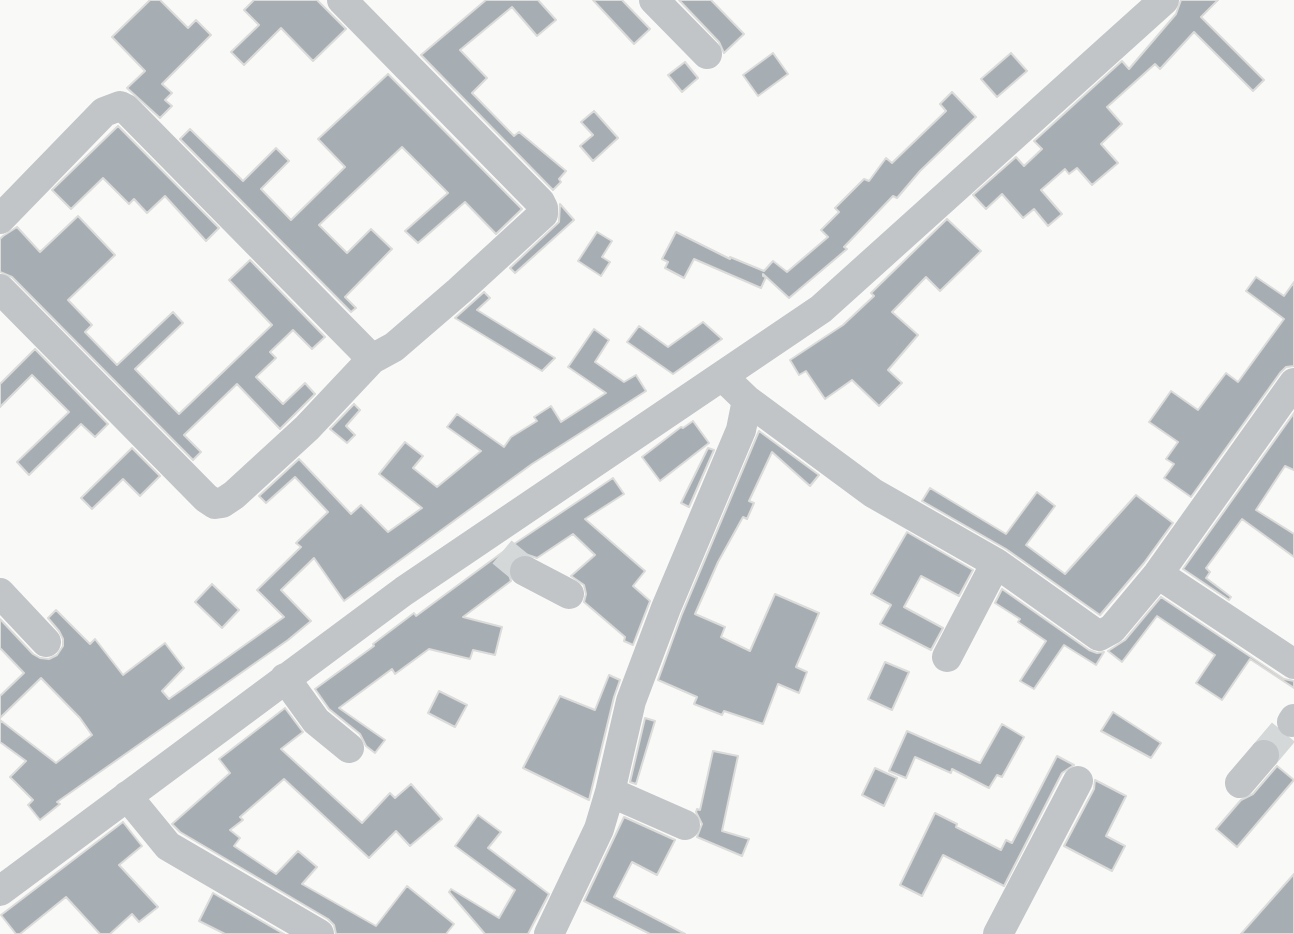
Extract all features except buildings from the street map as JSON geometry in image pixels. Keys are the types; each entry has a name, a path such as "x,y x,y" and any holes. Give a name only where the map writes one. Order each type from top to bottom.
{"street":[{"path":"0,289 206,498 215,504 234,495 307,428 372,359 394,347 459,291 537,221 543,208 342,0"},
{"path":"653,0 707,54"},
{"path":"0,891 404,591 495,543 722,376 821,309 1164,0"},
{"path":"0,219 104,112 120,106 127,109 372,359"},
{"path":"722,376 747,400 873,493 996,563 1099,636 1112,629 1158,574 1294,383"},
{"path":"549,934 599,829 631,701 666,608 741,430 747,400"},
{"path":"947,657 996,563"},
{"path":"525,570 569,594"},
{"path":"1158,574 1293,660"},
{"path":"0,593 46,642"},
{"path":"285,678 316,722 349,748"},
{"path":"1240,783 1264,755"},
{"path":"998,934 1078,781"},
{"path":"610,792 685,825"},
{"path":"127,796 168,846 319,934"}],"tunnel":[{"path":"502,552 525,571"},
{"path":"1264,755 1292,722"}]}
